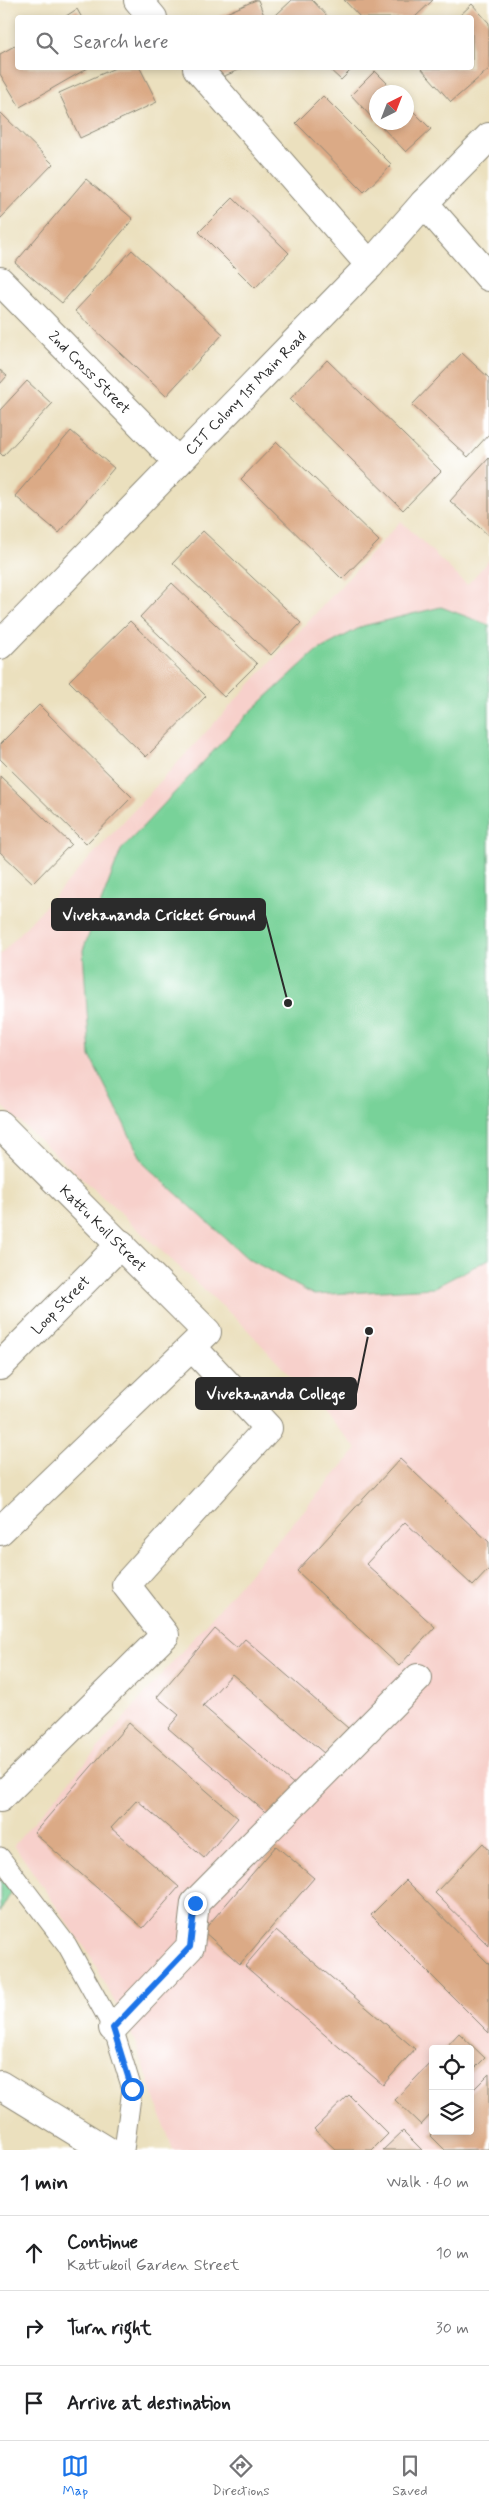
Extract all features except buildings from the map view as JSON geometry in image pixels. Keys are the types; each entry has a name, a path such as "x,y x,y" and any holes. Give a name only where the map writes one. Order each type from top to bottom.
{"street":[{"path":"138,0 150,15"},
{"path":"199,70 370,265"},
{"name":"CIT Colony 1st Main Road","path":"0,646 370,265 424,203 489,138"},
{"path":"424,203 489,277"},
{"name":"2nd Cross Street","path":"0,281 178,462"},
{"name":"Kattu Koil Street","path":"0,1125 121,1244 200,1340 268,1428 126,1585 165,1635 0,1798"},
{"name":"Loop Street","path":"0,1366 121,1244"},
{"path":"0,1531 200,1340"},
{"path":"113,2028 190,1947 195,1903 418,1678"},
{"path":"0,2085 106,2150"}],"lane":[{"path":"0,1857 66,1945 113,2028 132,2089 124,2150"}],"shaded area":[{"path":"401,521 467,585 489,560 489,2150 173,2150 134,2039 91,1957 14,1845 357,1449 244,1326 0,1104 0,955"}],"green space":[{"path":"441,607 489,625 489,1259 433,1288 314,1295 247,1258 144,1164 90,1056 83,950 121,850 248,714 315,652 363,626"},
{"path":"0,1878 12,1891 0,1912"}],"place":[{"name":"Vivekananda Cricket Ground","path":"288,1003"},
{"name":"Vivekananda College","path":"369,1331"}],"route":[{"path":"132,2089 113,2028 190,1947 195,1903"}]}
